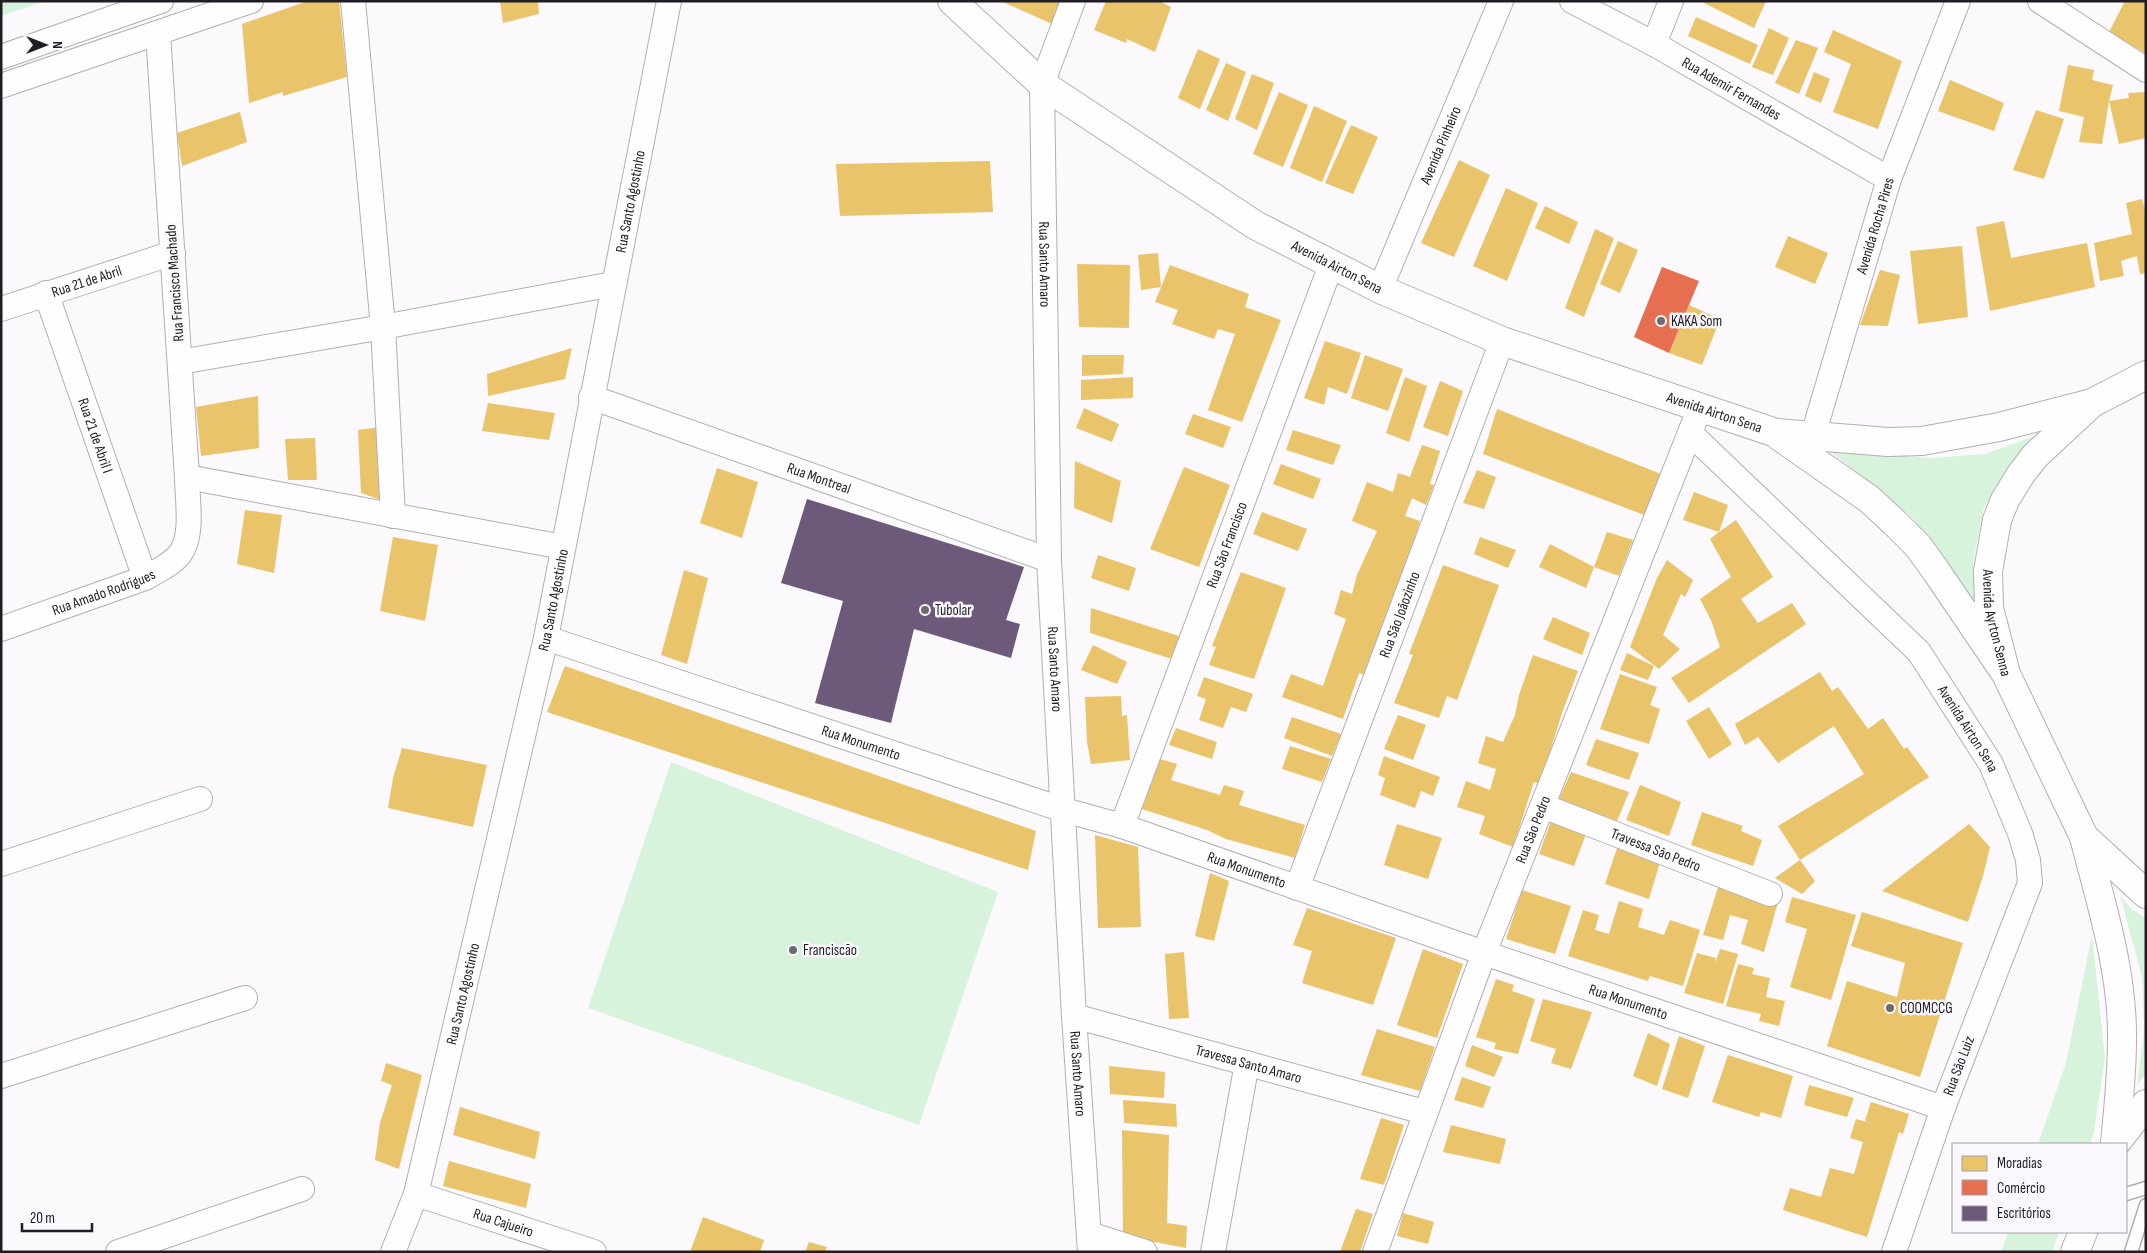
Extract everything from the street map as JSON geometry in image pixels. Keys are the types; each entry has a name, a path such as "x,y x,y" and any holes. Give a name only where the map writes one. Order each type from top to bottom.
{"main road":[{"name":"Avenida Airton Sena","path":"952,1 1042,84 1255,225 1380,289 1695,421 1776,434 1810,446 1922,441 1999,427 2092,403"},
{"name":"Avenida Ayrton Senna","path":"2146,376 2092,403 2035,456 2005,500 1997,520 1988,571 1989,608 2006,674 2084,837 2146,894"},
{"path":"1810,446 1870,499 1918,546 2006,674"},
{"path":"2084,837 2110,937 2121,1011 2122,1040 2115,1143"},
{"path":"2116,1143 2146,1104"},
{"path":"2075,1252 2083,1233"}],"street":[{"path":"1,57 161,1"},
{"path":"1,86 250,1"},
{"path":"353,1 383,327 393,516"},
{"name":"Rua Santo Agostinho","path":"393,1252 416,1194 546,638 591,397 669,1"},
{"path":"1042,84 1073,1"},
{"name":"Avenida Pinheiro","path":"1380,289 1501,1"},
{"name":"Rua Ademir Fernandes","path":"1572,1 1654,44 1889,180"},
{"path":"1654,44 1672,1"},
{"name":"Avenida Rocha Pires","path":"1810,446 1889,180 1958,1"},
{"path":"2040,1 2146,70"},
{"name":"Rua Francisco Machado","path":"158,33 187,478 188,534"},
{"name":"Rua Santo Amaro","path":"1042,84 1049,560 1074,1016 1090,1243"},
{"name":"Rua 21 de Abril","path":"1,309 173,252"},
{"name":"Rua São Francisco","path":"1122,826 1331,265"},
{"path":"180,362 383,327 613,284"},
{"name":"Rua 21 de Abril I","path":"46,293 145,578"},
{"name":"Rua São Joãozinho","path":"1297,888 1502,341"},
{"name":"Rua Montreal","path":"591,397 1049,560"},
{"name":"Rua São Pedro","path":"1375,1252 1424,1112 1484,953 1695,421"},
{"name":"Avenida Airton Sena","path":"1695,421 1919,652 1991,764 2020,833 2028,860 2030,883"},
{"path":"187,478 563,547"},
{"name":"Rua Amado Rodrigues","path":"1,629 145,578 166,567 180,553 188,534"},
{"name":"Rua Monumento","path":"546,638 1064,810 1122,826 1484,953 1943,1108"},
{"path":"1,864 200,799"},
{"name":"Travessa São Pedro","path":"1543,806 1770,894"},
{"name":"Rua São Luiz","path":"1894,1252 1943,1108 2030,883"},
{"path":"1,1076 245,998"},
{"name":"Travessa Santo Amaro","path":"1074,1016 1424,1112"},
{"path":"1212,1252 1247,1064"},
{"path":"118,1252 302,1189"},
{"name":"Rua Cajueiro","path":"416,1194 594,1252"},
{"path":"1090,1243 1145,1252"}],"lane":[{"path":"2127,1194 2146,1188"},
{"path":"2130,1252 2146,1205"}],"green space":[{"path":"1,1 46,1 1,16"},
{"path":"2040,434 1984,507 1973,563 1978,618 1913,518 1829,450 1932,458 1985,454"},
{"name":"Franciscão","path":"671,762 998,892 919,1125 588,1008"},
{"path":"2120,895 2131,909 2146,918 2146,1073 2137,1086 2144,1030 2142,977"},
{"path":"2092,935 2105,1058 2094,1132 2090,1143 2038,1143 2066,1063"},
{"path":"2008,1233 2059,1233 2052,1252 2001,1252"}],"building: Moradias":[{"path":"308,1 339,1 347,77 283,96 283,92 249,103 242,24"},
{"path":"500,1 538,1 539,14 503,23"},
{"path":"1001,1 1060,1 1052,24"},
{"path":"1106,1 1159,1 1171,7 1155,52 1127,39 1126,43 1094,30"},
{"path":"1704,1 1766,1 1754,28 1704,3"},
{"path":"2125,1 2146,1 2146,54 2109,32"},
{"path":"1696,17 1758,45 1750,64 1688,36"},
{"path":"1769,28 1789,38 1773,75 1752,67"},
{"path":"1833,30 1902,61 1878,129 1833,112 1851,64 1824,52"},
{"path":"1796,40 1818,48 1799,94 1775,83"},
{"path":"1198,49 1220,59 1200,109 1178,98"},
{"path":"1226,63 1246,72 1228,121 1206,110"},
{"path":"2068,65 2094,70 2092,80 2113,85 2102,144 2079,142 2084,117 2059,111"},
{"path":"1814,72 1830,79 1821,103 1805,96"},
{"path":"1252,74 1274,83 1257,130 1235,119"},
{"path":"1950,80 2004,103 1994,131 1938,111"},
{"path":"1279,92 1308,105 1283,167 1253,154"},
{"path":"2146,92 2146,138 2119,144 2109,101 2129,98 2128,93"},
{"path":"1314,106 1347,121 1322,182 1290,168"},
{"path":"2036,110 2064,119 2044,179 2013,170"},
{"path":"240,112 247,142 182,166 177,133"},
{"path":"1351,125 1378,137 1353,194 1325,183"},
{"path":"1459,160 1490,175 1454,257 1421,243"},
{"path":"990,161 993,212 840,216 836,164"},
{"path":"1506,188 1538,203 1507,281 1473,266"},
{"path":"2142,199 2146,213 2146,273 2140,274 2137,256 2121,261 2124,276 2100,281 2094,243 2132,234 2126,203"},
{"path":"1545,206 1578,222 1569,244 1535,228"},
{"path":"2004,221 2011,258 2087,243 2095,287 1990,311 1976,227"},
{"path":"1595,229 1614,238 1584,317 1565,308"},
{"path":"1788,236 1828,253 1815,284 1775,267"},
{"path":"1618,241 1638,250 1620,293 1600,284"},
{"path":"1962,246 1968,317 1918,324 1910,251"},
{"path":"1158,253 1161,287 1141,290 1138,255"},
{"path":"1077,264 1130,265 1129,328 1079,327"},
{"path":"1170,265 1249,294 1245,307 1281,320 1242,422 1208,410 1235,334 1218,329 1214,339 1172,324 1178,310 1155,302"},
{"path":"1880,270 1900,275 1888,326 1860,325"},
{"path":"1689,305 1720,319 1702,365 1669,353"},
{"path":"1325,341 1361,353 1347,394 1328,387 1324,405 1304,398"},
{"path":"572,348 565,379 488,396 487,374"},
{"path":"1082,355 1124,355 1123,374 1082,376"},
{"path":"1365,355 1403,369 1388,411 1351,398"},
{"path":"1133,377 1133,398 1081,400 1081,380"},
{"path":"1405,377 1427,386 1409,442 1386,433"},
{"path":"1440,381 1463,391 1448,436 1423,427"},
{"path":"258,396 259,448 201,456 196,407"},
{"path":"488,403 555,413 549,440 482,431"},
{"path":"1084,408 1119,424 1112,442 1076,428"},
{"path":"1497,409 1661,474 1647,516 1483,454"},
{"path":"1193,414 1231,427 1223,448 1185,434"},
{"path":"380,427 384,501 361,493 358,430"},
{"path":"1293,430 1341,445 1333,465 1286,450"},
{"path":"315,438 317,480 288,480 285,439"},
{"path":"1422,445 1440,451 1430,484 1434,485 1426,505 1412,498 1405,516 1420,521 1413,544 1398,590 1365,675 1359,673 1343,719 1282,697 1291,674 1323,686 1346,619 1334,614 1341,590 1352,594 1357,575 1377,531 1352,521 1367,482 1393,492 1398,473 1410,477"},
{"path":"1075,461 1121,481 1112,523 1074,508"},
{"path":"1281,464 1321,479 1313,499 1273,484"},
{"path":"1184,467 1230,485 1199,567 1150,549"},
{"path":"717,468 758,482 742,538 700,523"},
{"path":"1477,470 1496,477 1484,509 1463,503"},
{"path":"1694,492 1728,505 1719,532 1683,520"},
{"path":"245,510 282,515 274,573 237,564"},
{"path":"1262,512 1307,529 1298,551 1253,534"},
{"path":"1736,520 1773,577 1741,599 1758,623 1792,603 1806,624 1689,703 1671,678 1720,647 1711,620 1700,599 1731,577 1710,539"},
{"path":"1607,532 1633,540 1619,576 1594,567"},
{"path":"393,537 438,545 425,621 380,611"},
{"path":"1480,537 1516,550 1508,568 1474,554"},
{"path":"1550,544 1594,567 1586,588 1539,567"},
{"path":"1098,555 1136,568 1129,591 1091,578"},
{"path":"1667,560 1693,580 1685,597 1681,594 1663,635 1680,649 1659,669 1630,647 1657,578"},
{"path":"1443,565 1499,585 1457,700 1447,696 1439,718 1394,703 1413,655 1409,654"},
{"path":"684,570 708,578 687,664 661,655"},
{"path":"1241,572 1286,588 1254,679 1209,665 1216,647 1212,646"},
{"path":"1091,608 1179,636 1172,659 1090,633"},
{"path":"1553,617 1590,633 1582,655 1543,639"},
{"path":"1093,645 1127,662 1117,684 1081,670"},
{"path":"1627,653 1654,666 1648,680 1620,670"},
{"path":"1533,655 1578,671 1562,713 1540,784 1534,782 1513,847 1479,834 1485,816 1457,807 1466,781 1490,790 1496,769 1478,763 1486,736 1503,742 1515,715 1519,695"},
{"path":"565,666 1036,831 1028,870 547,712"},
{"path":"1820,672 1832,691 1838,687 1868,729 1883,718 1904,749 1907,747 1929,777 1800,860 1778,826 1864,774 1834,726 1778,763 1758,737 1745,745 1735,724"},
{"path":"1620,674 1657,687 1650,705 1660,709 1649,744 1600,729"},
{"path":"1204,677 1253,694 1246,712 1231,707 1223,728 1199,720 1206,699 1197,696"},
{"path":"1121,696 1122,716 1127,715 1130,760 1091,764 1087,742 1085,697"},
{"path":"1709,707 1732,744 1709,759 1686,721"},
{"path":"1398,715 1426,725 1413,760 1384,749"},
{"path":"1292,717 1341,734 1332,756 1284,738"},
{"path":"1176,728 1217,742 1212,759 1169,745"},
{"path":"1596,739 1639,753 1629,780 1586,765"},
{"path":"1290,746 1331,759 1322,782 1282,769"},
{"path":"402,748 487,765 473,827 388,808 393,778"},
{"path":"1384,756 1440,777 1433,796 1421,791 1415,808 1380,795 1385,778 1378,775"},
{"path":"1160,759 1177,764 1171,780 1220,795 1224,785 1244,791 1239,805 1305,825 1295,858 1226,839 1207,830 1142,809"},
{"path":"1571,772 1629,792 1617,821 1559,799"},
{"path":"1640,785 1681,802 1669,836 1626,820"},
{"path":"1702,812 1743,826 1741,831 1762,840 1753,866 1691,845"},
{"path":"1551,821 1586,834 1574,866 1539,854"},
{"path":"1397,824 1442,838 1428,879 1384,865"},
{"path":"1969,824 1990,847 1968,922 1882,891"},
{"path":"1095,835 1138,847 1141,927 1098,928"},
{"path":"1618,845 1660,862 1649,899 1605,884"},
{"path":"1800,860 1815,881 1802,894 1775,878"},
{"path":"1210,873 1229,881 1214,941 1195,936"},
{"path":"1720,881 1778,902 1764,952 1741,944 1748,920 1730,915 1723,940 1703,935"},
{"path":"1522,890 1571,906 1555,954 1506,939"},
{"path":"1792,897 1856,915 1831,1000 1790,987 1807,929 1785,922"},
{"path":"1619,901 1643,909 1638,927 1664,935 1670,920 1700,930 1683,986 1650,976 1648,981 1568,956 1583,910 1599,915 1595,930 1609,934"},
{"path":"1307,908 1396,938 1373,1005 1302,983 1312,951 1293,945"},
{"path":"1862,912 1963,943 1920,1077 1827,1046 1847,981 1897,997 1905,963 1851,946"},
{"path":"1423,949 1463,964 1437,1038 1397,1025"},
{"path":"1720,949 1738,954 1723,1004 1684,993 1697,953 1716,958 1715,964"},
{"path":"1184,952 1189,1018 1169,1019 1165,954"},
{"path":"1738,964 1754,968 1752,974 1770,978 1766,997 1785,1001 1779,1026 1759,1021 1761,1014 1726,1006"},
{"path":"1496,979 1514,985 1512,991 1535,999 1518,1054 1494,1049 1496,1043 1476,1037"},
{"path":"1543,999 1592,1012 1571,1069 1551,1063 1556,1049 1530,1041"},
{"path":"1377,1029 1435,1047 1420,1091 1361,1075"},
{"path":"1648,1033 1670,1044 1657,1086 1633,1076"},
{"path":"1679,1036 1705,1046 1688,1098 1662,1089"},
{"path":"1472,1045 1503,1057 1494,1077 1465,1066"},
{"path":"1728,1055 1793,1076 1781,1118 1761,1112 1759,1117 1712,1102"},
{"path":"386,1063 422,1075 399,1169 375,1160 380,1123 392,1085 381,1081"},
{"path":"1109,1066 1165,1072 1164,1098 1110,1094"},
{"path":"1462,1077 1491,1087 1483,1108 1454,1100"},
{"path":"1809,1085 1854,1098 1847,1117 1804,1105"},
{"path":"1123,1100 1176,1104 1177,1127 1124,1123"},
{"path":"1871,1102 1909,1114 1903,1134 1899,1132 1867,1237 1783,1210 1790,1188 1821,1197 1830,1168 1854,1174 1863,1142 1850,1138 1856,1119 1874,1124 1865,1121"},
{"path":"460,1107 540,1132 535,1159 453,1135"},
{"path":"1381,1118 1404,1125 1384,1185 1360,1179"},
{"path":"1451,1125 1506,1139 1500,1164 1443,1152"},
{"path":"1122,1130 1169,1135 1167,1223 1187,1226 1186,1248 1123,1236"},
{"path":"449,1161 531,1184 526,1208 443,1186"},
{"path":"1356,1209 1373,1214 1360,1252 1340,1252"},
{"path":"1403,1213 1434,1222 1428,1244 1397,1236"},
{"path":"703,1217 764,1240 760,1252 690,1252"},
{"path":"809,1242 827,1247 825,1252 805,1252"}],"building: Comércio":[{"name":"KAKA Som","path":"1662,267 1699,281 1669,353 1634,337"}],"building: Escritórios":[{"name":"Tubolar","path":"807,499 1024,567 1006,620 1020,624 1011,658 914,629 891,723 815,703 843,601 781,583"}],"place":[{"name":"KAKA Som","path":"1661,321"},
{"name":"Tubolar","path":"925,610"},
{"name":"Franciscão","path":"793,950"},
{"name":"COOMCCG","path":"1890,1008"}]}
